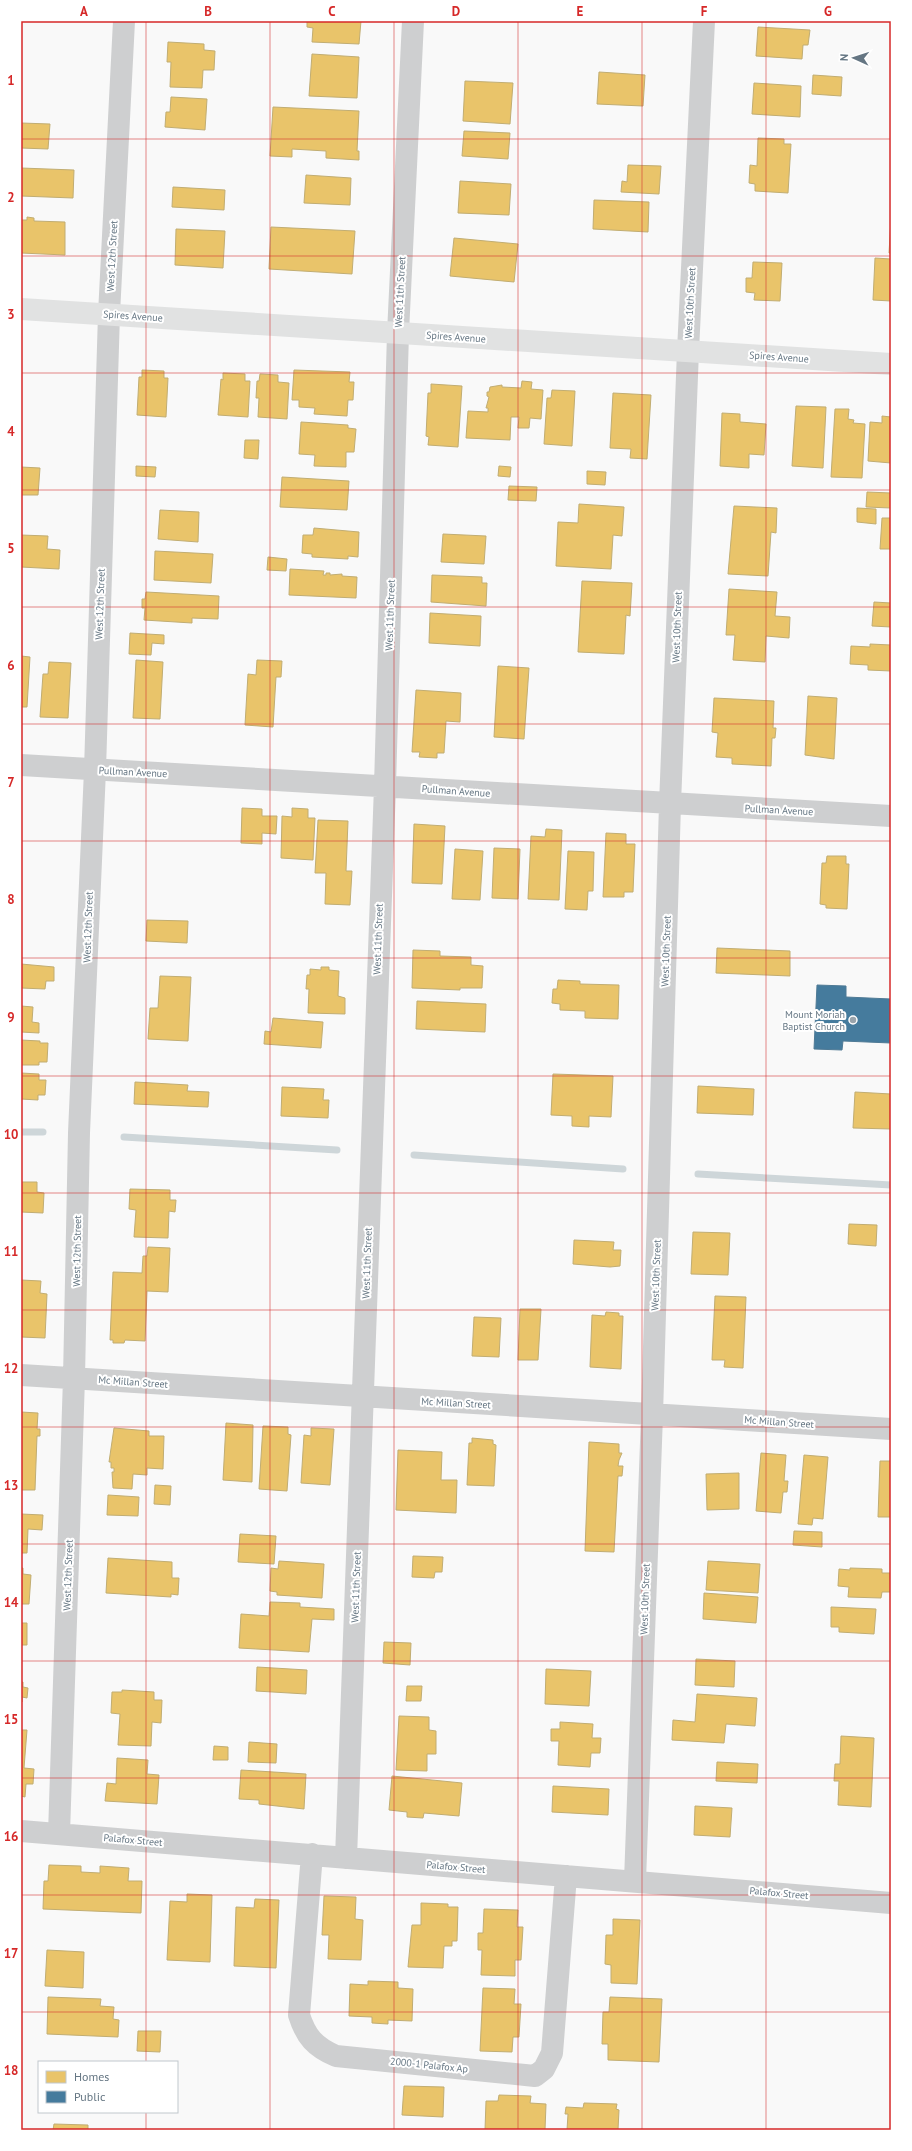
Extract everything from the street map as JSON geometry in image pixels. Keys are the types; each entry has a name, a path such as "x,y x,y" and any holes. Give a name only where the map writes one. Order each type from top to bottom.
{"main road":[{"name":"Spires Avenue","path":"21,309 891,364"}],"street":[{"name":"West 12th Street","path":"60,1834 74,1378 79,1132 95,770 109,314 124,21"},
{"name":"West 11th Street","path":"346,1858 385,786 398,333 413,21"},
{"name":"West 10th Street","path":"635,1881 652,1414 670,804 688,351 704,21"},
{"name":"Pullman Avenue","path":"21,765 891,816"},
{"name":"Mc Millan Street","path":"21,1375 891,1429"},
{"name":"Palafox Street","path":"21,1831 891,1903"},
{"name":"2000-1 Palafox Ap","path":"312,1854 299,2016 304,2031 320,2050 336,2056 535,2076 544,2069 552,2053 566,1876"}],"building: Homes":[{"path":"307,21 361,21 359,44 312,42 313,28 307,27"},
{"path":"758,27 810,30 808,45 803,45 802,59 756,56"},
{"path":"168,42 204,44 204,50 215,51 214,70 203,70 202,88 170,87 171,62 167,62"},
{"path":"312,54 359,57 357,98 309,96"},
{"path":"599,72 645,75 643,106 597,104"},
{"path":"813,75 842,77 841,96 812,94"},
{"path":"465,81 513,83 510,124 463,121"},
{"path":"754,83 801,86 800,117 752,114"},
{"path":"171,97 207,99 205,130 165,127 166,112 170,112"},
{"path":"273,107 359,111 357,151 359,151 359,160 326,158 326,151 292,149 292,157 270,156"},
{"path":"21,123 50,124 48,149 21,148"},
{"path":"464,131 510,133 508,159 462,156"},
{"path":"758,138 784,139 784,144 791,144 788,193 755,191 755,184 749,183 750,165 757,166"},
{"path":"628,165 661,166 659,194 621,192 622,181 627,182"},
{"path":"21,168 74,170 73,198 21,196"},
{"path":"306,175 351,178 350,205 304,203"},
{"path":"460,181 511,184 509,215 458,213"},
{"path":"173,187 225,190 224,210 172,207"},
{"path":"594,200 649,202 648,232 593,229"},
{"path":"27,217 34,218 34,221 65,222 65,255 21,253 21,220 27,220"},
{"path":"891,220 891,253 889,253"},
{"path":"271,227 355,231 352,274 269,269"},
{"path":"176,229 225,231 223,268 175,265"},
{"path":"454,238 518,244 514,282 450,276"},
{"path":"875,258 891,259 891,301 873,300"},
{"path":"753,262 782,263 780,301 754,300 755,293 746,292 746,278 752,278"},
{"path":"142,370 164,371 164,378 168,378 166,417 137,415 139,377 142,377"},
{"path":"294,370 350,372 349,382 354,382 353,400 348,400 347,416 314,414 315,408 299,407 299,400 292,400"},
{"path":"223,373 245,374 245,381 250,381 248,417 218,415 221,379 223,380"},
{"path":"260,374 278,375 278,382 289,383 287,419 258,417 259,398 256,398 257,381 259,381"},
{"path":"522,381 532,382 531,389 543,390 541,419 530,418 529,428 518,428 519,417 511,417 510,440 466,438 468,411 488,412 488,408 486,408 489,397 487,396 487,392 489,392 490,387 502,385 502,387 521,388"},
{"path":"431,384 462,386 458,447 428,445 429,437 426,436 428,393 431,393"},
{"path":"552,390 575,391 572,446 544,444 547,398 551,398"},
{"path":"613,393 651,395 647,459 630,458 631,449 610,448"},
{"path":"796,406 826,407 823,468 792,466"},
{"path":"835,409 849,409 848,419 854,420 853,423 865,424 862,478 831,477"},
{"path":"722,413 740,414 740,422 766,424 764,455 749,454 749,468 720,466"},
{"path":"882,416 891,417 891,463 868,461 870,422 882,423"},
{"path":"301,422 348,425 348,428 356,429 354,452 346,452 346,467 314,466 315,455 299,454"},
{"path":"245,440 259,440 258,459 244,458"},
{"path":"136,466 156,467 155,477 136,476"},
{"path":"499,466 511,467 510,477 498,476"},
{"path":"21,467 40,468 38,495 21,495"},
{"path":"587,471 606,472 605,485 587,484"},
{"path":"282,477 349,481 347,510 280,507"},
{"path":"509,486 537,487 536,501 508,500"},
{"path":"867,492 891,493 891,508 866,507"},
{"path":"579,504 624,507 622,536 613,535 611,569 556,566 558,522 578,523"},
{"path":"734,506 777,508 776,533 771,532 768,576 728,574"},
{"path":"857,508 876,509 876,524 857,522"},
{"path":"160,510 199,512 198,542 158,539"},
{"path":"882,518 891,518 891,549 880,549"},
{"path":"314,528 359,532 358,557 348,556 348,559 312,557 312,554 302,553 303,535 313,535"},
{"path":"443,534 486,536 484,564 441,562"},
{"path":"21,535 48,536 47,549 60,550 59,569 21,567"},
{"path":"155,551 213,554 211,583 154,580"},
{"path":"268,557 287,559 286,571 267,570"},
{"path":"290,569 324,571 323,575 330,573 330,575 342,574 342,576 357,577 356,598 289,595"},
{"path":"432,575 482,577 482,583 487,583 486,606 431,602"},
{"path":"582,581 632,583 630,616 626,615 624,654 578,652"},
{"path":"729,589 777,592 775,616 790,617 789,638 766,636 765,662 733,660 735,635 726,635"},
{"path":"146,592 219,596 218,619 192,618 192,623 144,620 145,608 142,608 142,599 145,599"},
{"path":"874,602 891,603 891,627 872,626"},
{"path":"430,613 481,616 480,646 429,643"},
{"path":"130,633 164,635 164,644 152,643 151,655 129,654"},
{"path":"870,644 891,645 891,671 868,670 868,665 850,664 851,646 870,647"},
{"path":"21,656 30,657 27,707 21,707"},
{"path":"136,660 163,662 160,719 133,718"},
{"path":"257,660 282,661 281,677 276,677 273,727 245,725 248,674 256,675"},
{"path":"49,662 71,663 68,718 40,717 43,674 48,674"},
{"path":"498,666 529,668 524,739 494,737"},
{"path":"416,690 461,693 460,722 446,721 444,753 437,753 437,758 419,757 420,752 412,752"},
{"path":"808,696 837,698 834,759 805,755"},
{"path":"714,698 774,701 773,728 776,728 775,738 772,738 771,766 732,764 732,758 716,757 718,733 712,732"},
{"path":"242,808 262,809 262,816 277,816 276,834 262,833 262,844 241,843"},
{"path":"292,808 308,809 308,818 315,818 313,860 281,858 282,816 292,817"},
{"path":"318,820 348,821 346,871 352,871 350,905 325,904 326,873 315,873"},
{"path":"414,824 445,826 442,884 412,883"},
{"path":"546,829 562,830 559,900 528,899 531,836 545,837"},
{"path":"606,833 626,834 626,844 635,844 633,892 624,892 624,897 603,897"},
{"path":"494,848 520,849 518,899 492,898"},
{"path":"455,849 483,851 480,900 452,899"},
{"path":"568,851 594,852 593,891 588,891 587,910 565,909"},
{"path":"827,856 846,856 846,864 849,864 847,909 826,908 826,905 820,904 822,863 826,863"},
{"path":"147,920 188,921 187,943 146,941"},
{"path":"717,948 790,951 790,976 716,973"},
{"path":"413,950 440,951 440,956 471,957 471,965 483,966 482,988 460,988 460,990 412,988"},
{"path":"21,964 54,967 54,981 46,981 45,989 21,988"},
{"path":"321,967 329,967 329,970 339,971 338,996 345,998 345,1014 308,1013 309,989 306,989 307,975 310,975 310,969 321,970"},
{"path":"160,976 191,977 188,1041 148,1039 150,1008 158,1008"},
{"path":"558,980 580,981 580,984 619,985 618,1019 585,1018 585,1011 560,1010 560,1004 552,1003 553,989 557,989"},
{"path":"417,1001 486,1004 485,1032 416,1029"},
{"path":"21,1006 33,1007 32,1022 39,1023 39,1033 21,1032"},
{"path":"273,1018 323,1022 321,1048 264,1044 265,1031 271,1032"},
{"path":"21,1040 48,1043 47,1062 39,1062 39,1065 21,1065"},
{"path":"21,1073 39,1074 39,1080 46,1080 45,1095 38,1095 38,1100 21,1099"},
{"path":"553,1074 613,1076 611,1117 589,1116 589,1127 572,1126 572,1116 551,1115"},
{"path":"135,1082 188,1085 187,1091 209,1092 208,1107 134,1104"},
{"path":"698,1086 754,1089 753,1115 697,1113"},
{"path":"282,1087 324,1089 323,1100 329,1100 328,1118 281,1116"},
{"path":"855,1092 891,1094 891,1129 853,1128"},
{"path":"21,1182 37,1182 37,1192 44,1193 43,1213 21,1212"},
{"path":"130,1189 170,1190 170,1200 176,1200 175,1212 169,1211 168,1238 134,1237 136,1210 129,1209"},
{"path":"849,1224 877,1225 876,1246 848,1244"},
{"path":"693,1232 730,1233 728,1275 691,1274"},
{"path":"574,1240 614,1242 613,1250 621,1250 620,1266 610,1267 573,1264"},
{"path":"148,1247 170,1248 168,1292 147,1291 145,1341 125,1340 124,1343 113,1343 113,1340 110,1340 113,1272 142,1273 143,1256 147,1256"},
{"path":"21,1280 41,1281 40,1293 47,1294 45,1338 21,1337"},
{"path":"715,1296 746,1297 743,1368 724,1367 725,1360 712,1360"},
{"path":"520,1309 541,1309 538,1360 518,1360"},
{"path":"606,1312 619,1313 619,1316 623,1316 621,1369 590,1367 592,1315 605,1316"},
{"path":"474,1317 501,1318 499,1357 472,1356"},
{"path":"21,1412 38,1413 37,1429 40,1429 40,1436 37,1436 35,1490 21,1490"},
{"path":"226,1423 253,1425 252,1482 223,1480"},
{"path":"263,1426 288,1427 288,1434 291,1435 287,1491 259,1489"},
{"path":"114,1428 149,1431 149,1436 164,1436 163,1469 147,1468 147,1475 133,1474 132,1489 113,1488 112,1472 114,1472 114,1468 111,1468 111,1462 109,1462"},
{"path":"311,1428 334,1429 330,1485 301,1483 304,1435 311,1436"},
{"path":"472,1438 493,1440 493,1444 496,1445 494,1486 467,1485 469,1443 472,1443"},
{"path":"589,1442 619,1444 619,1453 622,1453 618,1466 623,1466 622,1476 618,1476 614,1552 585,1551"},
{"path":"398,1450 442,1452 441,1480 457,1480 456,1513 396,1510"},
{"path":"761,1453 786,1455 784,1481 788,1481 787,1492 783,1492 781,1513 756,1511"},
{"path":"804,1455 828,1457 823,1519 813,1518 812,1525 798,1524"},
{"path":"880,1461 891,1461 891,1517 878,1517"},
{"path":"739,1473 739,1509 707,1510 706,1474"},
{"path":"155,1485 171,1486 170,1505 154,1504"},
{"path":"108,1495 139,1497 138,1516 107,1515"},
{"path":"21,1514 43,1515 42,1530 28,1529 27,1553 21,1553"},
{"path":"794,1531 822,1532 822,1547 793,1545"},
{"path":"240,1534 276,1536 274,1564 238,1562"},
{"path":"413,1556 443,1557 442,1572 435,1572 434,1578 412,1577"},
{"path":"108,1558 172,1562 172,1578 179,1578 178,1595 171,1594 171,1597 106,1593"},
{"path":"279,1561 324,1564 322,1598 277,1595 277,1592 270,1591 271,1568 278,1569"},
{"path":"708,1561 760,1564 758,1593 706,1590"},
{"path":"21,1568 23,1568 23,1574 31,1575 29,1604 21,1604"},
{"path":"850,1568 882,1569 882,1573 890,1573 891,1592 882,1592 881,1598 848,1597 849,1587 838,1586 839,1569 850,1570"},
{"path":"704,1593 758,1597 756,1623 703,1619"},
{"path":"270,1602 300,1603 300,1607 334,1609 334,1620 312,1619 309,1652 239,1648 241,1614 269,1616"},
{"path":"831,1607 876,1609 874,1634 839,1632 839,1627 831,1627"},
{"path":"21,1623 27,1623 27,1645 21,1645"},
{"path":"384,1642 411,1643 410,1665 383,1663"},
{"path":"696,1659 735,1661 734,1687 695,1685"},
{"path":"257,1667 307,1670 306,1694 256,1691"},
{"path":"546,1669 591,1671 589,1706 545,1704"},
{"path":"21,1682 23,1682 23,1687 28,1688 27,1698 22,1697 22,1702"},
{"path":"407,1686 422,1686 421,1701 406,1701"},
{"path":"122,1690 154,1692 154,1700 162,1700 161,1723 152,1722 151,1746 118,1745 120,1714 111,1713 112,1692 122,1692"},
{"path":"697,1694 757,1698 755,1726 726,1724 724,1743 672,1740 673,1720 695,1722"},
{"path":"399,1716 429,1717 429,1730 436,1731 436,1754 427,1754 427,1771 396,1770"},
{"path":"560,1722 593,1724 592,1738 601,1738 600,1753 591,1753 590,1767 558,1765 559,1741 551,1741 551,1729 560,1729"},
{"path":"21,1730 27,1730 24,1768 34,1769 33,1784 26,1784 25,1797 21,1796"},
{"path":"841,1736 874,1738 871,1807 838,1805 839,1781 834,1781 835,1764 840,1764"},
{"path":"249,1742 277,1744 276,1763 248,1762"},
{"path":"214,1746 228,1747 228,1760 213,1760"},
{"path":"117,1758 148,1760 147,1774 159,1775 157,1804 105,1801 107,1783 116,1784"},
{"path":"717,1762 758,1764 757,1783 716,1781"},
{"path":"241,1770 306,1774 304,1809 259,1804 259,1800 239,1799"},
{"path":"392,1776 462,1783 459,1816 424,1813 423,1818 407,1817 407,1812 389,1810"},
{"path":"553,1786 609,1789 608,1815 552,1812"},
{"path":"695,1806 732,1808 730,1837 694,1835"},
{"path":"49,1865 81,1866 81,1872 100,1873 100,1866 129,1868 128,1881 142,1881 141,1913 43,1909 44,1881 48,1881"},
{"path":"187,1894 212,1895 210,1962 167,1960 170,1901 187,1902"},
{"path":"324,1896 356,1897 355,1919 363,1920 361,1960 328,1959 329,1935 322,1935"},
{"path":"255,1899 279,1900 276,1968 234,1966 236,1907 254,1908"},
{"path":"421,1903 448,1904 448,1907 458,1907 457,1941 452,1941 452,1946 444,1946 443,1968 408,1967 412,1925 421,1925"},
{"path":"484,1909 518,1910 517,1927 523,1927 521,1960 515,1960 515,1976 481,1975 482,1950 478,1950 478,1933 483,1933"},
{"path":"613,1919 640,1920 637,1984 611,1983 611,1965 605,1964 606,1935 613,1935"},
{"path":"47,1950 84,1952 83,1988 45,1986"},
{"path":"368,1981 398,1982 398,1988 413,1989 412,2021 388,2020 388,2024 372,2023 372,2017 349,2016 350,1984 368,1985"},
{"path":"483,1988 515,1989 514,2004 521,2004 519,2037 513,2037 512,2052 480,2051"},
{"path":"48,1997 101,1999 100,2006 114,2007 113,2019 119,2020 118,2037 47,2034"},
{"path":"610,1997 662,1999 659,2062 608,2060 608,2044 602,2044 603,2012 609,2012"},
{"path":"138,2031 161,2031 160,2052 137,2051"},
{"path":"404,2086 444,2087 443,2117 402,2115"},
{"path":"499,2095 531,2096 530,2103 546,2104 545,2130 485,2130 486,2101 498,2101"},
{"path":"584,2103 617,2104 616,2109 619,2110 618,2130 567,2130 568,2114 565,2114 566,2107 583,2108"},
{"path":"54,2124 88,2125 88,2130 53,2130"}],"building: Public":[{"name":"Mount Moriah Baptist Church","path":"817,985 846,986 846,997 891,999 891,1043 843,1041 842,1050 814,1049"}],"waterway":[{"path":"21,1132 43,1132"},
{"path":"124,1137 337,1150"},
{"path":"414,1155 623,1169"},
{"path":"698,1174 891,1185"}],"place":[{"name":"Mount Moriah Baptist Church","path":"853,1020"}]}
